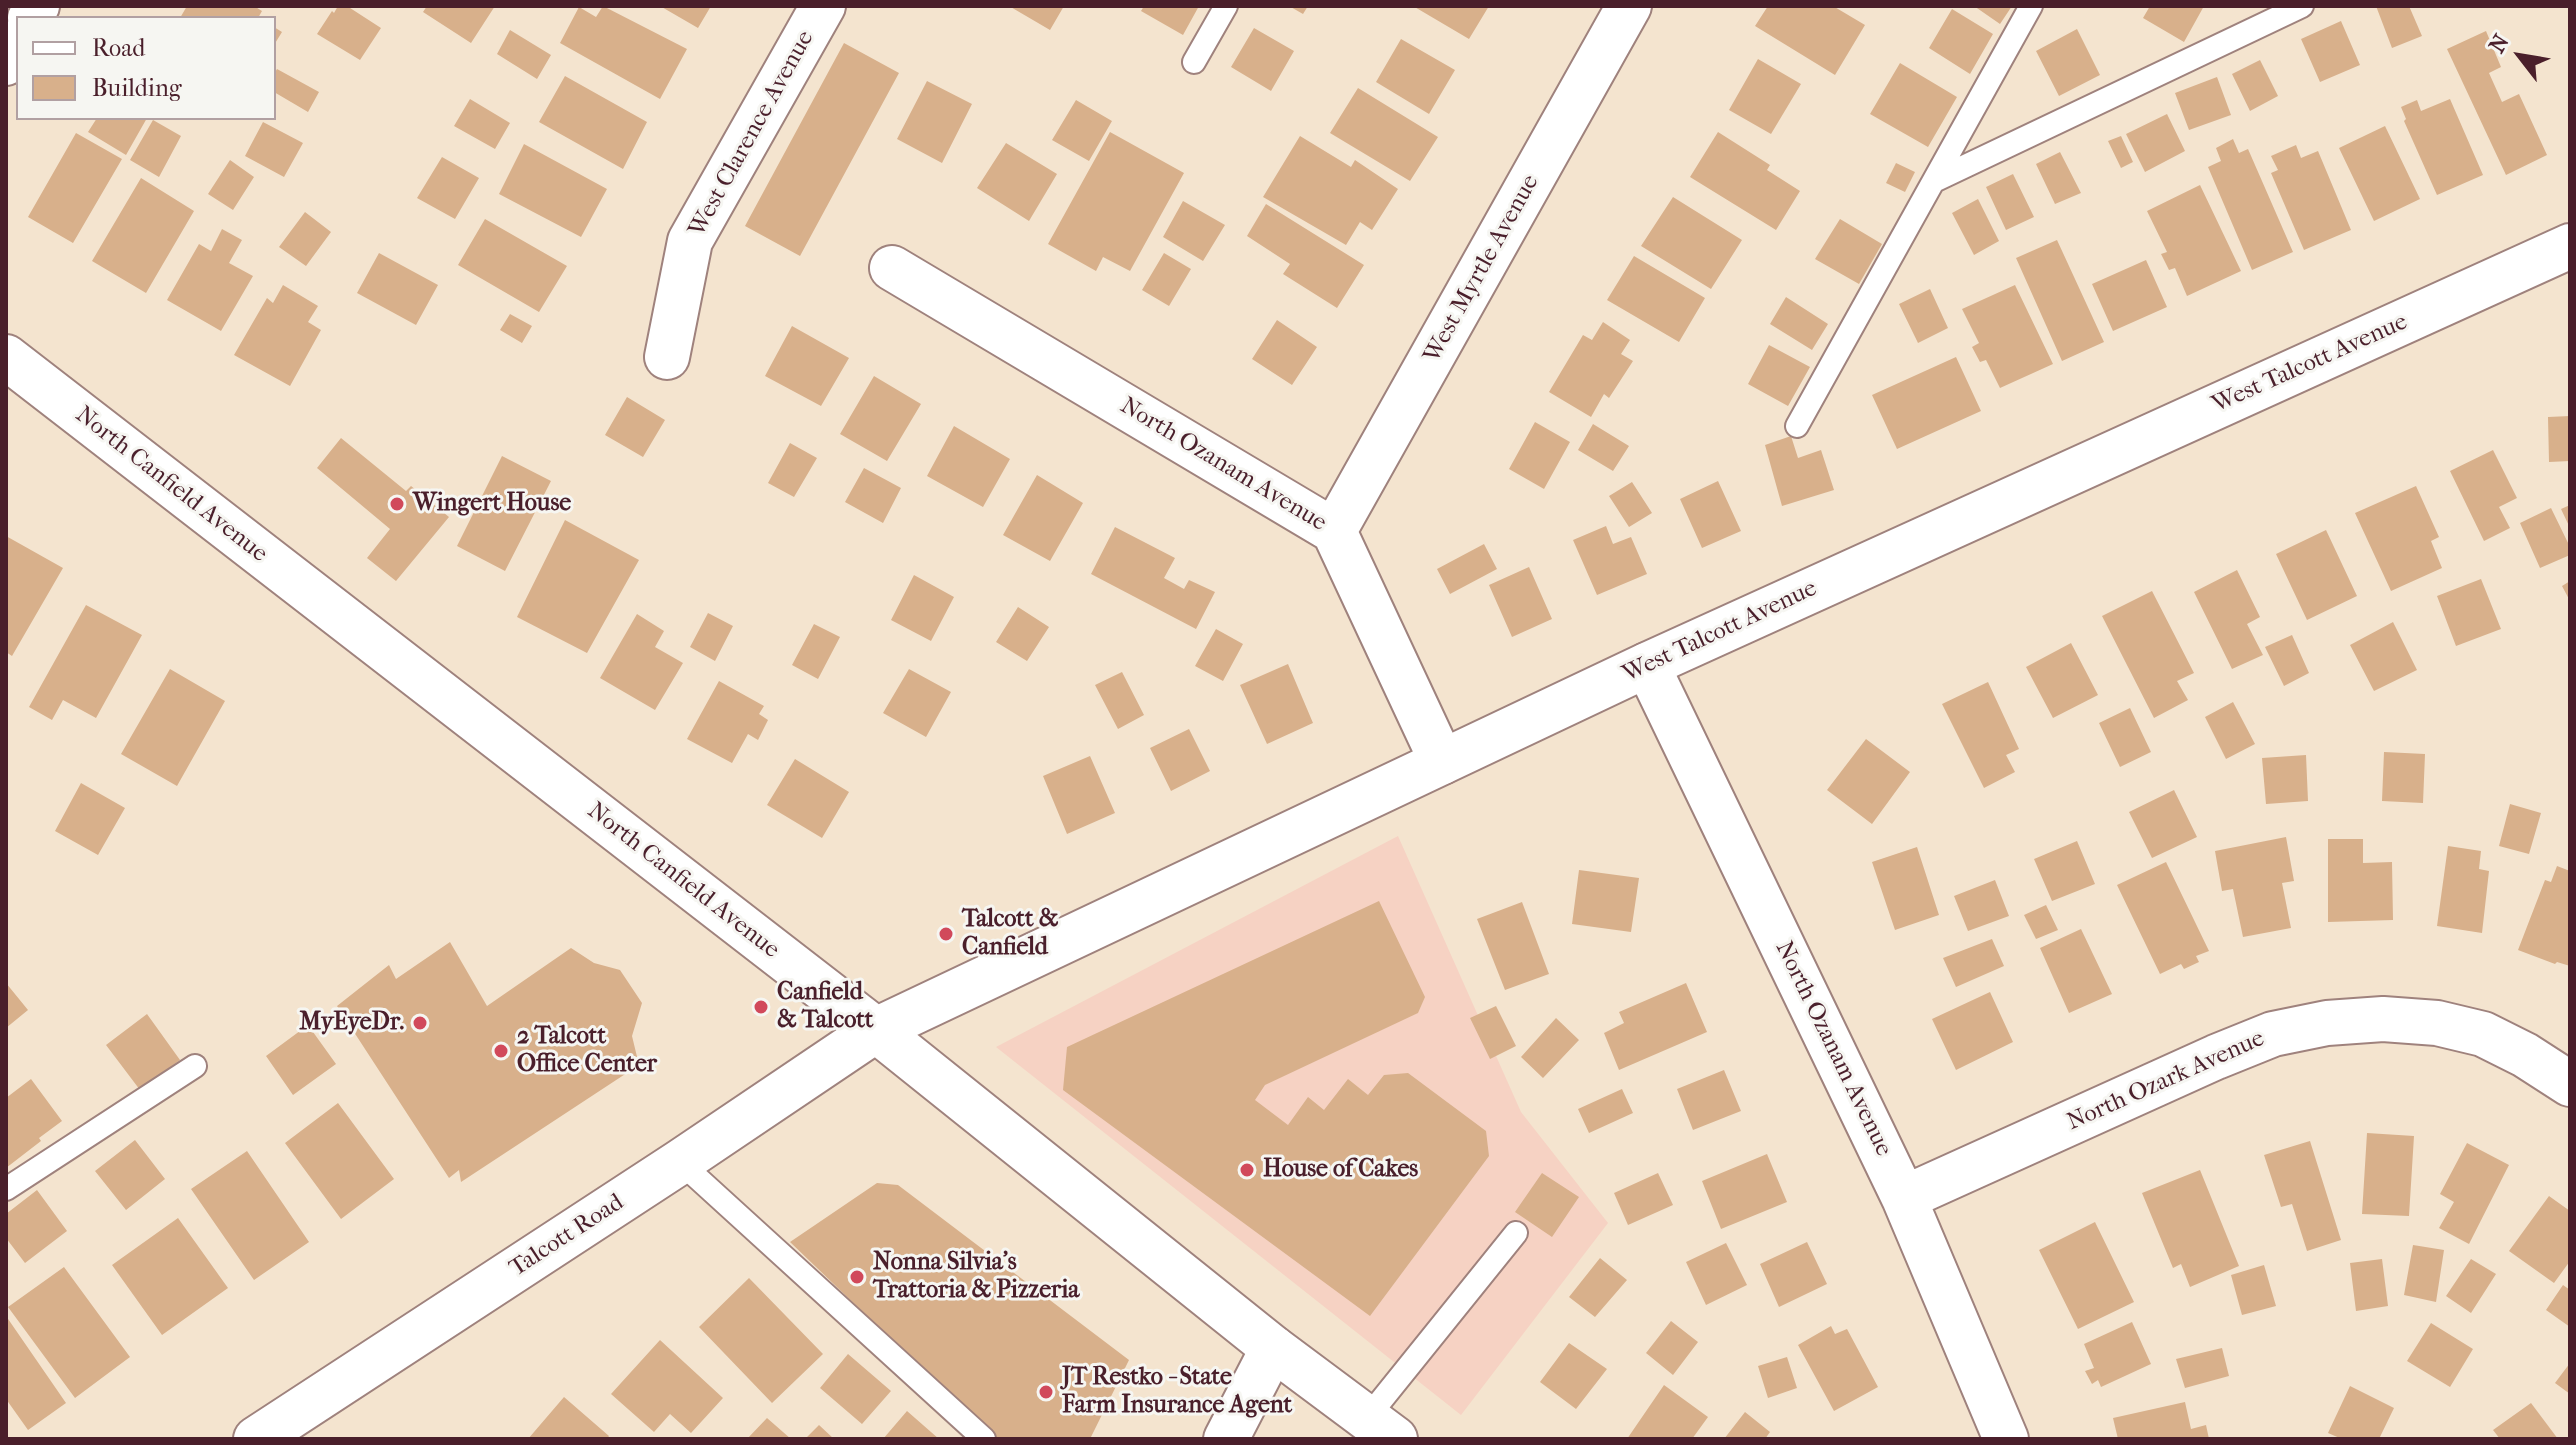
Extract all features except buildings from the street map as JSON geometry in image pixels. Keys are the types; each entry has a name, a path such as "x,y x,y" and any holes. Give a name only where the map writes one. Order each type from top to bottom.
{"street":[{"name":"West Clarence Avenue","path":"667,357 690,241 823,6"},
{"name":"West Myrtle Avenue","path":"1334,531 1629,6"},
{"path":"6,63 16,45"},
{"name":"West Talcott Avenue","path":"876,1030 1647,665 2570,246"},
{"name":"North Ozanam Avenue","path":"892,268 1334,531 1442,762"},
{"name":"North Canfield Avenue","path":"6,357 876,1030 1273,1348 1381,1429"},
{"name":"North Ozanam Avenue","path":"1647,665 1904,1198 2006,1439"},
{"name":"North Ozark Avenue","path":"1904,1198 2216,1057 2273,1034 2327,1023 2383,1019 2437,1023 2483,1034 2525,1055 2570,1084"},
{"name":"Talcott Road","path":"256,1439 876,1030"},
{"path":"1226,1439 1273,1348"}],"lane":[{"path":"1194,62 1226,6"},
{"path":"1797,426 2031,6"},
{"path":"1934,181 2302,6"},
{"path":"6,1189 195,1066"},
{"path":"680,1162 984,1439"},
{"path":"1381,1429 1516,1233"}],"shaded area":[{"path":"1398,836 1521,1112 1608,1223 1461,1415 996,1047"}],"place":[{"name":"Wingert House","path":"397,504"},
{"name":"Talcott & Canfield","path":"946,934"},
{"name":"Canfield & Talcott","path":"761,1007"},
{"name":"MyEyeDr.","path":"420,1023"},
{"name":"2 Talcott Office Center","path":"501,1051"},
{"name":"House of Cakes","path":"1247,1170"},
{"name":"Nonna Silvia's Trattoria & Pizzeria","path":"857,1277"},
{"name":"JT Restko - State Farm Insurance Agent","path":"1046,1392"}]}
